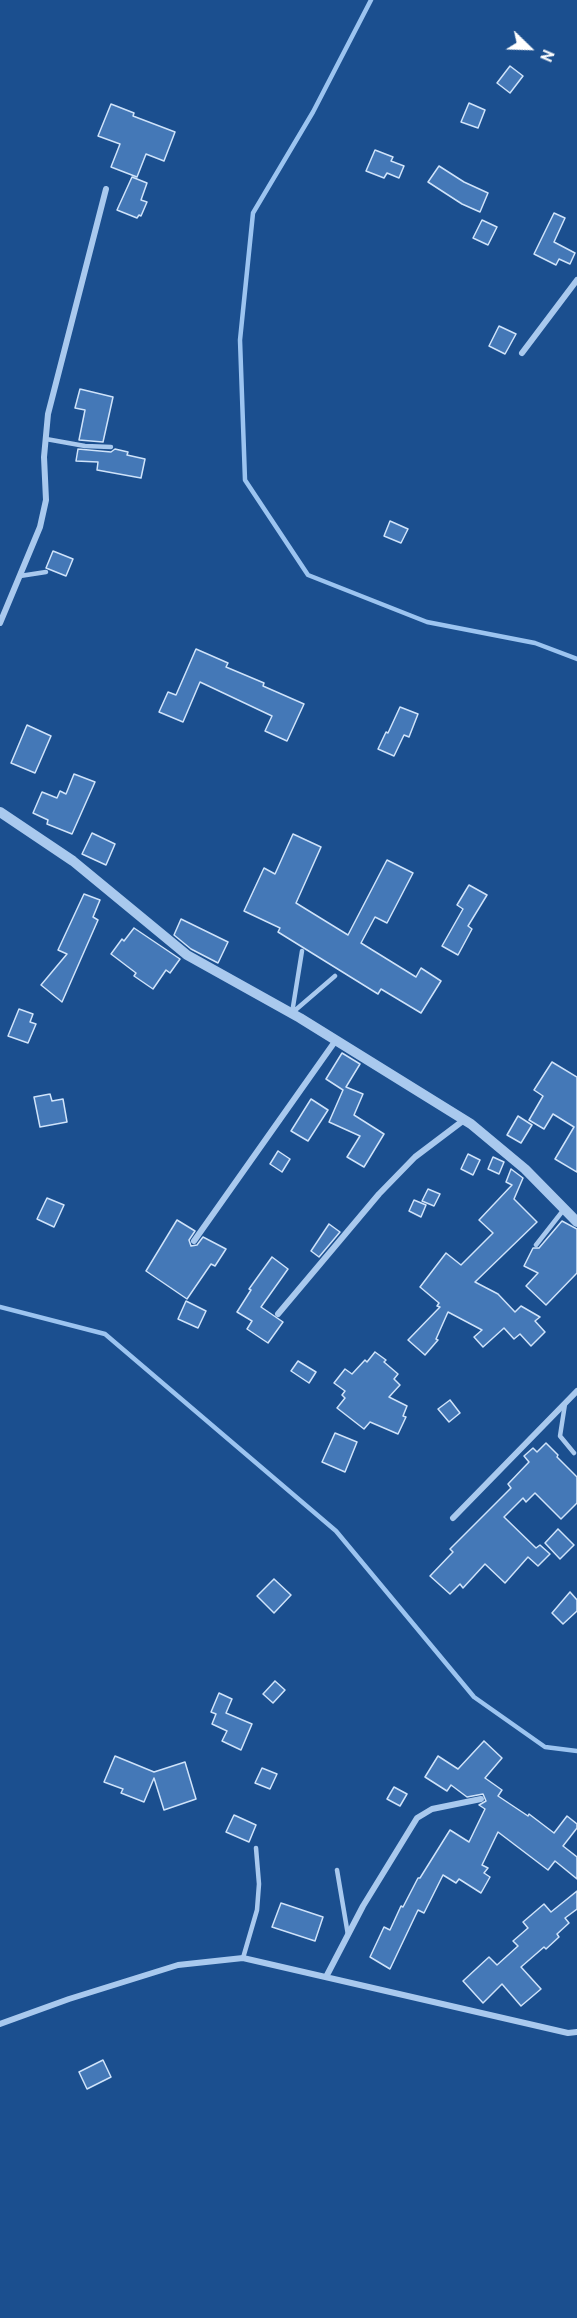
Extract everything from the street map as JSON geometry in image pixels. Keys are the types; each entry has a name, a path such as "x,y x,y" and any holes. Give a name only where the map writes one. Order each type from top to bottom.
{"street":[{"path":"0,623 40,527 46,500 44,458 48,414 106,189"},
{"path":"522,353 577,280"},
{"path":"0,812 73,861 187,955 292,1013 465,1120 525,1169 577,1222"},
{"path":"194,1241 336,1040"},
{"path":"278,1314 379,1194 408,1164 465,1120"},
{"path":"453,1518 577,1391"},
{"path":"326,1977 363,1906 417,1818 432,1809 481,1799"},
{"path":"0,2024 69,1999 178,1965 243,1958 568,2033 577,2032"}],"lane":[{"path":"46,439 85,446 111,447"},
{"path":"20,576 46,572"},
{"path":"292,1013 302,951"},
{"path":"292,1013 335,976"},
{"path":"536,1245 564,1208"},
{"path":"566,1401 560,1436 574,1453"},
{"path":"243,1958 257,1910 256,1848"},
{"path":"337,1870 348,1935"}],"building":[{"path":"510,66 523,76 510,93 497,83"},
{"path":"469,103 485,110 478,128 461,122"},
{"path":"111,104 134,113 133,116 175,132 164,161 146,154 137,177 111,167 120,144 98,136"},
{"path":"375,150 393,157 391,161 404,166 399,178 387,173 384,178 366,171"},
{"path":"439,166 464,182 488,193 480,212 462,204 428,182"},
{"path":"132,177 147,183 141,200 147,202 141,216 137,218 117,210"},
{"path":"554,213 565,218 554,242 575,253 570,264 559,259 556,265 534,254"},
{"path":"482,220 497,227 488,245 473,238"},
{"path":"499,326 516,334 505,354 489,346"},
{"path":"80,389 113,397 103,442 79,440 85,410 75,408"},
{"path":"78,449 111,452 115,449 128,452 127,455 145,459 141,478 97,470 98,462 76,461"},
{"path":"390,521 408,529 401,543 384,536"},
{"path":"53,551 73,559 66,576 46,568"},
{"path":"196,649 228,663 226,667 264,683 263,686 304,704 287,741 265,731 272,716 200,682 183,722 159,712 168,692 176,695"},
{"path":"400,707 418,714 409,737 404,735 394,756 378,749"},
{"path":"27,725 51,736 35,773 11,763"},
{"path":"74,774 95,782 72,834 47,824 48,820 33,813 42,792 57,798 60,791 66,794"},
{"path":"92,833 115,844 106,865 82,854"},
{"path":"293,834 321,847 296,903 348,935 387,860 413,873 387,923 375,917 361,943 416,977 421,968 441,981 421,1013 381,989 378,994 278,932 280,928 244,911 264,868 275,874"},
{"path":"469,885 487,895 468,926 472,929 458,955 442,946 463,909 457,905"},
{"path":"84,894 100,900 93,917 98,920 62,1002 41,985 67,954 58,950"},
{"path":"181,919 228,942 218,963 191,949 174,935"},
{"path":"134,928 180,959 170,973 166,970 153,989 134,976 136,973 111,954"},
{"path":"19,1009 33,1014 30,1022 36,1024 28,1043 8,1036"},
{"path":"342,1053 360,1064 346,1087 363,1094 354,1115 384,1134 364,1167 347,1157 360,1136 329,1122 343,1090 326,1079"},
{"path":"552,1062 577,1077 577,1172 555,1159 574,1127 553,1114 544,1129 529,1120 543,1096 534,1090"},
{"path":"50,1094 52,1101 63,1099 67,1122 40,1127 34,1097"},
{"path":"311,1099 328,1110 308,1141 291,1131"},
{"path":"518,1116 532,1125 521,1143 507,1135"},
{"path":"278,1151 290,1159 282,1172 270,1164"},
{"path":"468,1154 480,1160 473,1175 461,1169"},
{"path":"493,1157 504,1162 499,1174 488,1169"},
{"path":"511,1169 523,1178 514,1199 537,1222 475,1282 498,1294 515,1312 521,1306 540,1317 535,1321 545,1332 531,1346 520,1334 514,1339 504,1328 483,1347 474,1337 482,1330 448,1312 436,1339 438,1340 425,1355 408,1340 440,1307 437,1306 439,1303 420,1287 446,1253 461,1265 493,1233 479,1220 512,1185 506,1182"},
{"path":"428,1189 440,1194 434,1206 422,1201"},
{"path":"47,1198 64,1205 54,1227 37,1219"},
{"path":"414,1200 426,1205 421,1217 409,1211"},
{"path":"177,1220 195,1231 189,1240 191,1246 197,1245 203,1237 226,1249 215,1266 211,1264 187,1299 146,1271"},
{"path":"562,1221 577,1229 577,1273 546,1305 526,1286 538,1273 524,1266 533,1248 539,1248"},
{"path":"329,1224 340,1232 319,1257 311,1251"},
{"path":"272,1257 288,1269 261,1307 283,1322 268,1343 247,1329 252,1321 237,1312 251,1290 249,1289"},
{"path":"186,1301 206,1311 198,1328 178,1319"},
{"path":"375,1352 386,1360 384,1362 398,1374 394,1379 400,1385 389,1397 407,1406 403,1416 406,1417 398,1434 370,1422 364,1429 337,1408 345,1398 342,1395 345,1391 334,1383 345,1369 352,1374"},
{"path":"298,1361 316,1372 309,1383 291,1371"},
{"path":"450,1400 460,1413 449,1422 438,1409"},
{"path":"335,1433 357,1442 345,1472 322,1462"},
{"path":"546,1443 577,1477 577,1503 561,1519 535,1493 526,1502 523,1498 504,1517 536,1548 540,1545 550,1554 538,1566 528,1557 505,1583 485,1564 463,1588 460,1584 450,1594 430,1576 453,1552 450,1549 511,1488 508,1484 529,1462 524,1456 533,1448 537,1452"},
{"path":"558,1529 574,1545 560,1559 545,1543"},
{"path":"274,1579 291,1595 274,1613 257,1596"},
{"path":"570,1592 577,1600 577,1611 563,1624 552,1613"},
{"path":"275,1681 285,1690 273,1703 263,1694"},
{"path":"219,1693 232,1699 226,1713 252,1724 241,1750 222,1741 227,1731 212,1724 216,1714 211,1712"},
{"path":"484,1741 502,1758 485,1778 502,1790 498,1796 528,1816 529,1814 554,1833 567,1816 577,1824 577,1828 563,1846 577,1857 577,1879 555,1861 548,1870 498,1832 482,1865 488,1868 484,1873 490,1877 481,1893 459,1879 456,1883 443,1875 424,1913 418,1910 390,1969 370,1957 384,1927 390,1930 401,1906 403,1907 418,1878 450,1830 469,1842 485,1809 479,1805 486,1801 483,1794 467,1797 451,1785 447,1791 425,1777 438,1756 458,1769"},
{"path":"115,1756 154,1772 185,1762 196,1799 164,1810 154,1778 144,1802 121,1793 123,1789 104,1782"},
{"path":"262,1768 277,1774 270,1789 255,1783"},
{"path":"394,1787 407,1794 400,1806 387,1799"},
{"path":"234,1815 256,1825 249,1842 226,1832"},
{"path":"577,1891 577,1909 565,1918 569,1923 557,1934 559,1937 521,1967 541,1989 521,2006 502,1984 483,2003 463,1981 489,1957 497,1965 518,1946 513,1941 528,1928 523,1922 544,1904 551,1912"},
{"path":"281,1903 323,1917 315,1941 272,1927"},
{"path":"103,2060 111,2077 87,2089 79,2072"}],"waterway":[{"path":"371,0 313,112 253,213 240,340 245,480 308,575 427,622 535,643 577,659"},
{"path":"0,1307 105,1334 336,1531 474,1697 545,1747 577,1751"}]}
